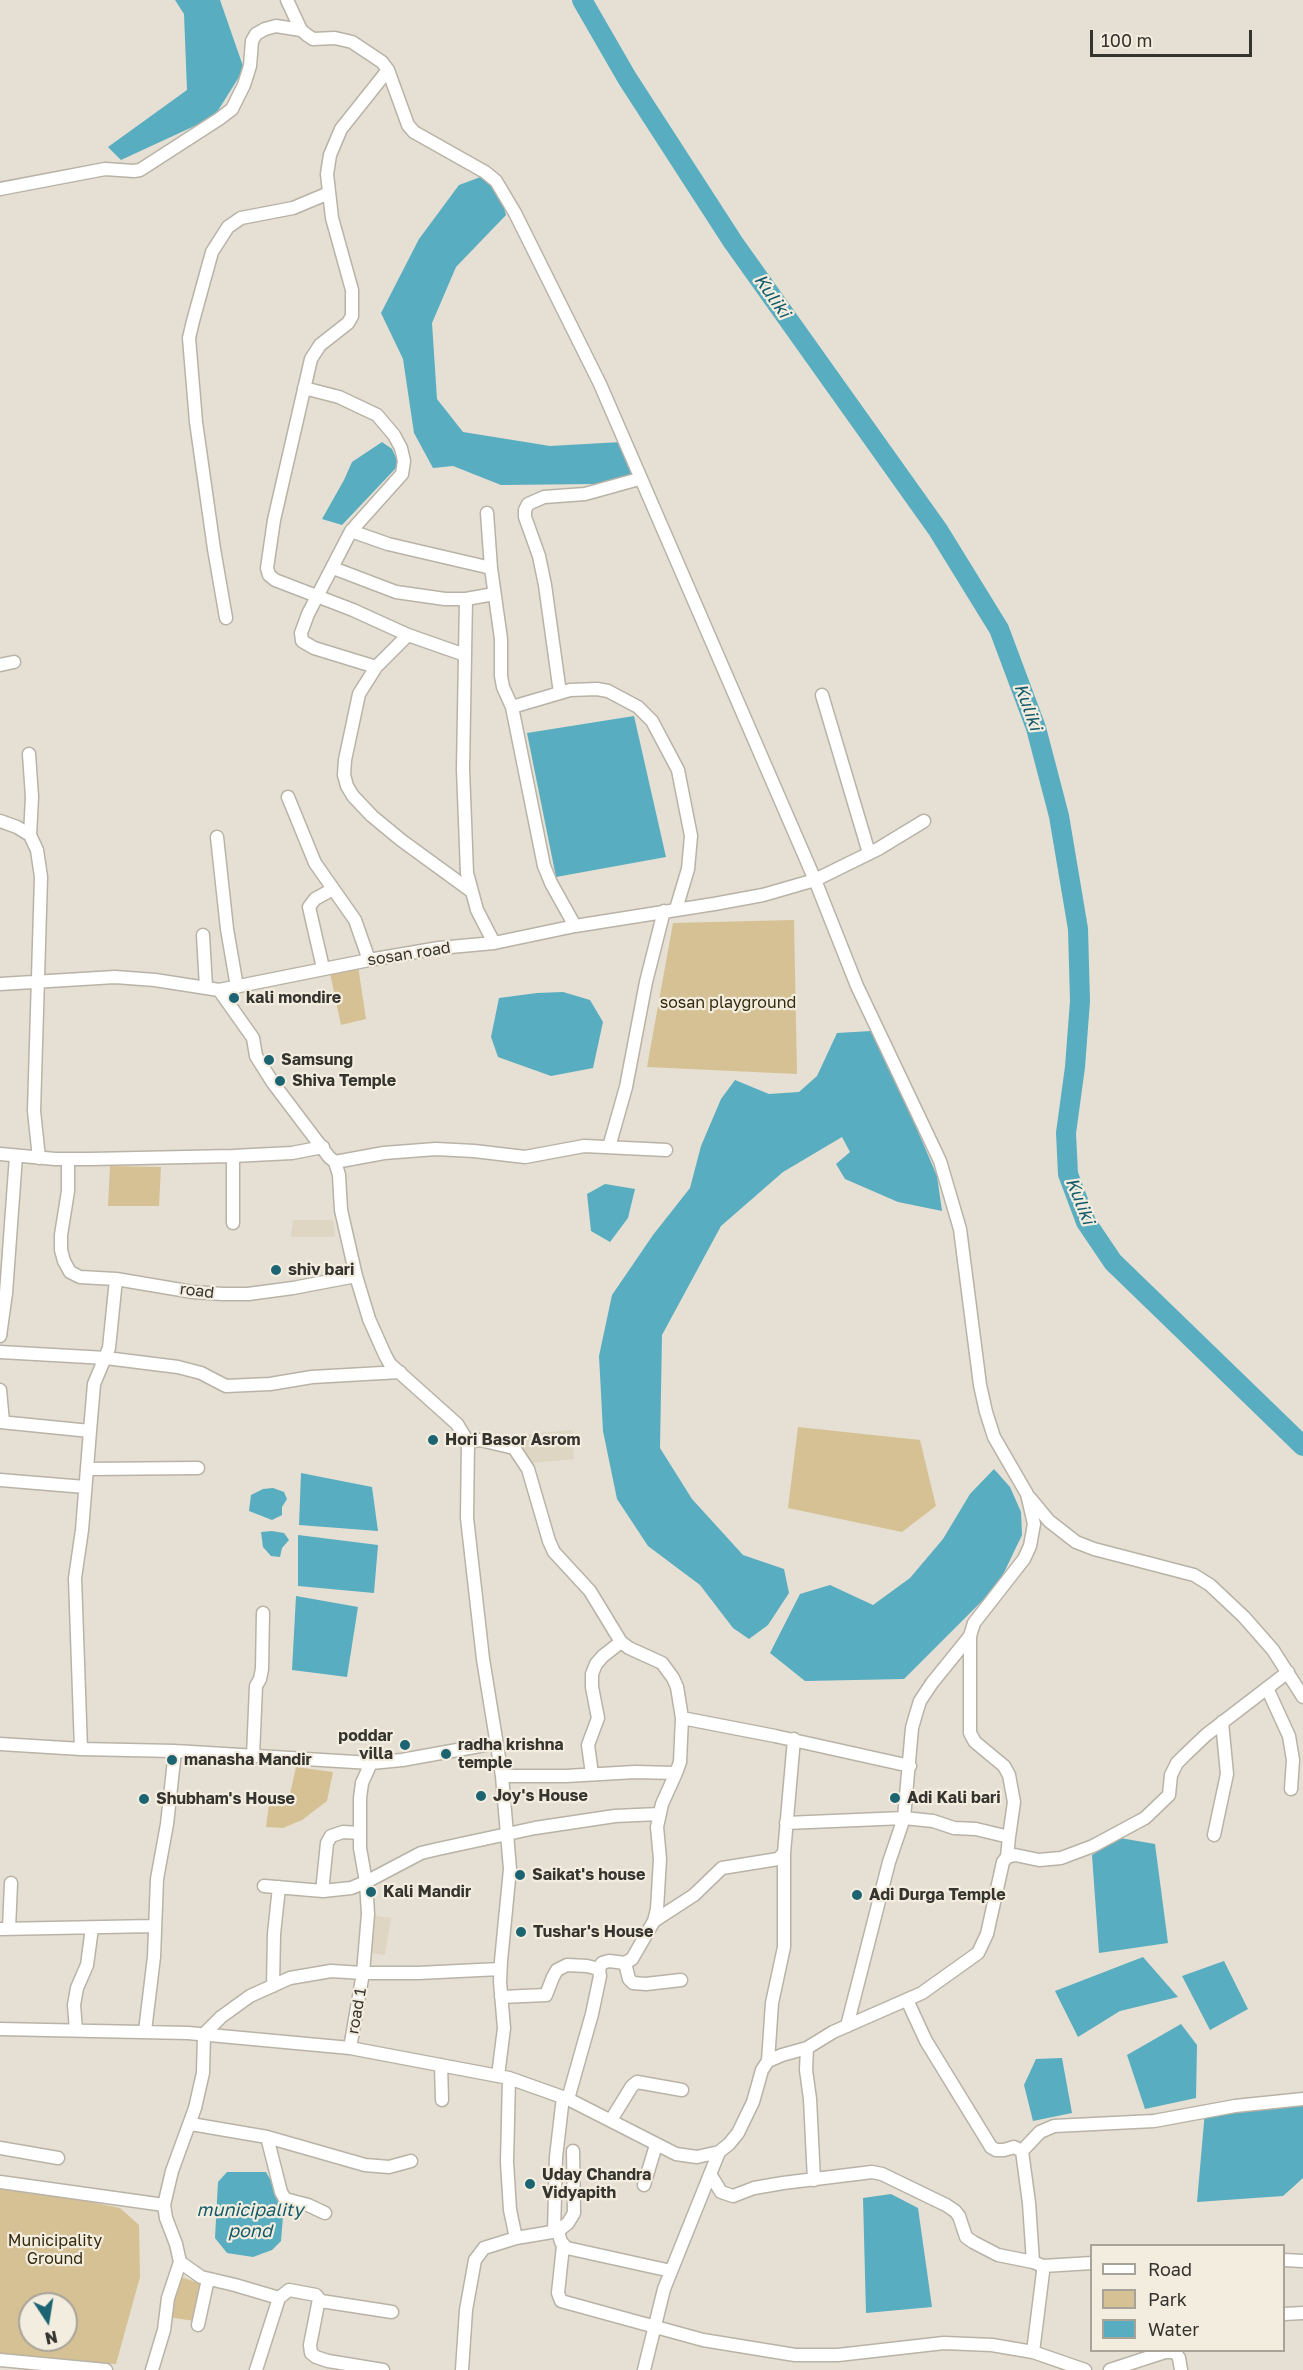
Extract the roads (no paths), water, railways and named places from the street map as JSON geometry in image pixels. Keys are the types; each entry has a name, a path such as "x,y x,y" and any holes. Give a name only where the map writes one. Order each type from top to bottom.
{"street":[{"path":"287,0 301,30"},
{"path":"0,189 105,169 140,170 232,109 244,85 250,66 252,41 256,34 276,26 301,30 314,39 335,38 352,42 371,53 388,70 408,125 414,132 485,172 496,182 506,197 600,384 639,479 815,880 857,986 940,1161 960,1229 980,1385 994,1437 1027,1494 1049,1521 1076,1542 1094,1549 1194,1575 1210,1585 1258,1632 1288,1672 1303,1697"},
{"path":"388,70 341,129 330,155 327,174 328,193 354,305 348,323 314,352 274,520 267,568 269,575 275,580 319,596 408,635 465,655"},
{"path":"226,618 218,579 196,422 189,338 193,321 212,252 228,226 241,218 293,208 328,193"},
{"path":"304,388 339,397 377,415 394,435 401,448 404,461 402,474 351,531 304,624 302,641 314,648 376,667"},
{"path":"560,693 545,585 539,556 525,518 525,510 528,504 544,497 585,494 639,479"},
{"path":"487,513 491,568 501,639 501,676 512,707 544,867 574,926"},
{"path":"351,531 388,544 491,568"},
{"path":"333,568 396,592 446,599 466,599 494,594"},
{"path":"466,599 464,800 467,873 477,910 494,943"},
{"path":"408,635 376,667 359,694 345,760 346,786 352,796 372,816 471,891"},
{"path":"0,665 14,662"},
{"path":"512,707 560,693 591,689 608,691 639,707 652,721 678,770 691,836 688,870 670,910 646,982 626,1087 609,1147"},
{"path":"822,695 869,853"},
{"path":"29,754 32,797 30,835 37,850 42,890 34,1111 39,1158"},
{"path":"288,797 315,863 355,920 369,960"},
{"path":"0,821 30,835"},
{"name":"sosan road","path":"0,984 115,977 219,990 323,968 439,948 494,943 574,926 763,895 815,880 869,853 924,821"},
{"path":"217,837 227,929 237,987"},
{"path":"323,968 309,907 315,899 333,889"},
{"path":"203,935 206,987"},
{"path":"219,990 253,1038 256,1056 273,1083 329,1155 339,1175 341,1210 356,1276 369,1318 385,1356 457,1424 468,1442 467,1518 483,1659 502,1776 508,1834 510,1876 500,1969 504,2028 506,2153 510,2210 516,2238"},
{"path":"0,1154 68,1159 292,1153 361,1156 420,1149 455,1149 525,1157 577,1146 666,1150"},
{"path":"0,1336 16,1156"},
{"path":"233,1156 233,1223"},
{"name":"road","path":"68,1159 68,1191 61,1250 70,1272 80,1277 203,1293 248,1294 326,1283 356,1276"},
{"path":"81,1749 74,1598 94,1384 99,1368 106,1358 116,1280"},
{"path":"0,1352 106,1358 189,1369 226,1386 270,1384 312,1377 400,1372"},
{"path":"0,1390 2,1422 90,1431"},
{"path":"468,1442 480,1440 514,1448 528,1469 554,1552 590,1591 621,1642 662,1663 674,1678 682,1718 681,1762 659,1814 657,1827 659,1879 654,1921 632,1959 625,1963 609,1961 602,1963 599,1969 600,1976 592,2014 566,2098 556,2157 556,2232 563,2246 558,2293 561,2301 703,2340 795,2355 838,2355 944,2343 992,2345 1033,2352 1085,2370"},
{"path":"87,1469 198,1468"},
{"path":"0,1480 85,1487"},
{"path":"768,2061 807,2048 831,2032 922,1993 978,1953 987,1934 1003,1862 1007,1857 1014,1802 1009,1774 1004,1766 975,1743 970,1733 970,1636 974,1623 1016,1573 1030,1546 1034,1524 1027,1494"},
{"path":"253,1756 256,1686 262,1669 263,1613"},
{"path":"847,2026 889,1862 904,1818 912,1728 920,1701 970,1636"},
{"path":"592,1774 588,1745 598,1718 592,1688 592,1674 596,1664 603,1656 621,1642"},
{"path":"1007,1857 1015,1855 1039,1860 1060,1858 1093,1846 1145,1818 1169,1795 1171,1775 1178,1763 1206,1735 1288,1672"},
{"path":"1267,1688 1289,1736 1293,1760 1291,1789"},
{"path":"682,1718 910,1766"},
{"path":"1214,1836 1227,1774 1222,1722"},
{"path":"0,2030 145,2031 204,2034 350,2048 503,2077 566,2098 676,2154 697,2157 719,2152 738,2133 753,2102 762,2070 768,2061 772,2003 780,1977 784,1947 784,1853 794,1740"},
{"path":"0,1744 176,1751 371,1763 402,1760 496,1743"},
{"path":"145,2031 154,1957 157,1879 167,1824 176,1751"},
{"name":"road 1","path":"350,2048 363,1973 368,1914 360,1833 362,1783 371,1763"},
{"path":"502,1776 676,1773"},
{"path":"264,1887 323,1891 351,1888 421,1853 535,1828 615,1816 659,1814"},
{"path":"786,1822 904,1818 933,1821 954,1828 1009,1837"},
{"path":"323,1891 327,1843 331,1836 343,1832 360,1833"},
{"path":"654,1921 694,1895 722,1868 778,1858 784,1853"},
{"path":"11,1883 4,1929 154,1926"},
{"path":"273,1986 274,1934 279,1887"},
{"path":"76,2030 74,2005 77,1988 87,1965 92,1928"},
{"path":"625,1963 629,1979 633,1983 646,1984 681,1980"},
{"path":"501,1997 546,1995 557,1970 567,1965 587,1965 599,1969"},
{"path":"152,2370 164,2330 168,2298 180,2262 164,2205 177,2158 191,2124 203,2073 204,2034 221,2017 256,1993 290,1978 316,1972 430,1973 500,1969"},
{"path":"907,2000 922,2034 991,2147 996,2150 1014,2147 1022,2151"},
{"path":"807,2048 806,2070 810,2099 814,2180"},
{"path":"441,2065 442,2100"},
{"path":"611,2120 632,2086 638,2082 682,2090"},
{"path":"1022,2151 1040,2132 1054,2126 1154,2121 1235,2106 1303,2099"},
{"path":"191,2124 267,2137 365,2165 389,2167 411,2161"},
{"path":"267,2137 281,2192 285,2199 308,2205 325,2213"},
{"path":"644,2185 656,2145"},
{"path":"0,2148 58,2158"},
{"path":"462,2370 466,2310 475,2260 483,2248 516,2238 556,2232 568,2223 574,2213 573,2151"},
{"path":"1022,2151 1038,2264 1033,2352"},
{"path":"644,2370 654,2326 671,2271 719,2152"},
{"path":"710,2174 721,2192 733,2196 754,2188 861,2173 882,2174 955,2211 966,2237 998,2255 1038,2264 1090,2263"},
{"path":"0,2182 164,2205"},
{"path":"563,2246 671,2271"},
{"path":"1285,2260 1303,2261"},
{"path":"180,2262 201,2277 279,2298"},
{"path":"198,2325 208,2279"},
{"path":"256,2370 279,2298 289,2290 316,2295 321,2301 392,2312"},
{"path":"319,2299 310,2345 311,2353 328,2361 383,2370"},
{"path":"1285,2314 1303,2313"},
{"path":"1110,2370 1166,2352"},
{"path":"1177,2352 1181,2370"},
{"path":"0,2360 106,2370"}],"water":[{"path":"175,0 220,0 244,69 214,117 121,160 108,147 187,90 184,14"},
{"path":"483,176 502,200 506,215 456,267 432,323 437,399 463,432 550,446 621,442 633,474 595,484 501,485 453,466 433,468 414,433 403,359 381,313 419,239 459,185"},
{"path":"382,442 392,449 398,462 395,469 342,525 322,519 352,462"},
{"path":"634,716 666,857 556,877 527,733"},
{"path":"563,992 590,1000 603,1022 593,1068 551,1076 498,1057 491,1037 499,998"},
{"path":"871,1031 892,1071 937,1176 942,1211 898,1202 845,1179 836,1164 850,1152 842,1137 783,1172 721,1226 662,1335 660,1448 692,1499 743,1555 784,1569 789,1593 768,1625 749,1639 733,1628 700,1585 648,1546 617,1499 603,1431 599,1356 612,1295 653,1235 690,1188 701,1146 721,1099 735,1080 769,1094 799,1092 817,1076 837,1033"},
{"path":"605,1184 635,1189 628,1218 610,1242 591,1231 587,1194"},
{"path":"994,1469 1010,1487 1021,1512 1022,1535 998,1585 904,1679 805,1681 770,1653 800,1594 830,1585 873,1605 910,1578 943,1539 970,1494"},
{"path":"301,1473 372,1487 378,1531 299,1525"},
{"path":"273,1488 284,1492 287,1499 282,1507 282,1515 272,1520 249,1511 251,1495 263,1489"},
{"path":"261,1532 284,1533 289,1540 282,1548 280,1557 271,1556 263,1547"},
{"path":"298,1535 378,1545 374,1593 298,1586"},
{"path":"296,1596 358,1607 347,1677 292,1670"},
{"path":"1120,1838 1155,1844 1168,1943 1099,1953 1092,1855"},
{"path":"1143,1957 1178,1997 1120,2011 1078,2037 1055,1991"},
{"path":"1224,1961 1248,2009 1210,2030 1182,1976"},
{"path":"1181,2024 1197,2045 1196,2098 1145,2109 1127,2055"},
{"path":"1062,2058 1072,2113 1033,2121 1024,2085 1036,2059"},
{"path":"1303,2101 1303,2178 1283,2196 1197,2202 1205,2111"},
{"name":"municipality pond","path":"227,2172 266,2172 283,2216 281,2241 272,2250 253,2257 227,2253 215,2238 218,2182"},
{"path":"891,2194 918,2208 932,2307 866,2313 863,2198"}],"waterway":[{"name":"Kuliki","path":"582,0 627,78 733,242 938,530 999,629 1036,728 1059,816 1078,929 1080,1001 1075,1067 1066,1133 1068,1174 1086,1222 1113,1262 1303,1446"}],"place":[{"name":"kali mondire","path":"234,998"},
{"name":"Samsung","path":"269,1060"},
{"name":"Shiva Temple","path":"280,1081"},
{"name":"shiv bari","path":"276,1270"},
{"name":"Hori Basor Asrom","path":"433,1440"},
{"name":"poddar villa","path":"405,1745"},
{"name":"radha krishna temple","path":"446,1754"},
{"name":"manasha Mandir","path":"172,1760"},
{"name":"Joy's House","path":"481,1796"},
{"name":"Adi Kali bari","path":"895,1798"},
{"name":"Shubham's House","path":"144,1799"},
{"name":"Saikat's house","path":"520,1875"},
{"name":"Kali Mandir","path":"371,1892"},
{"name":"Adi Durga Temple","path":"857,1895"},
{"name":"Tushar's House","path":"521,1932"},
{"name":"Uday Chandra Vidyapith","path":"530,2184"}],"park label":[{"name":"sosan playground","path":"728,1003"},
{"name":"Municipality Ground","path":"55,2250"}]}
